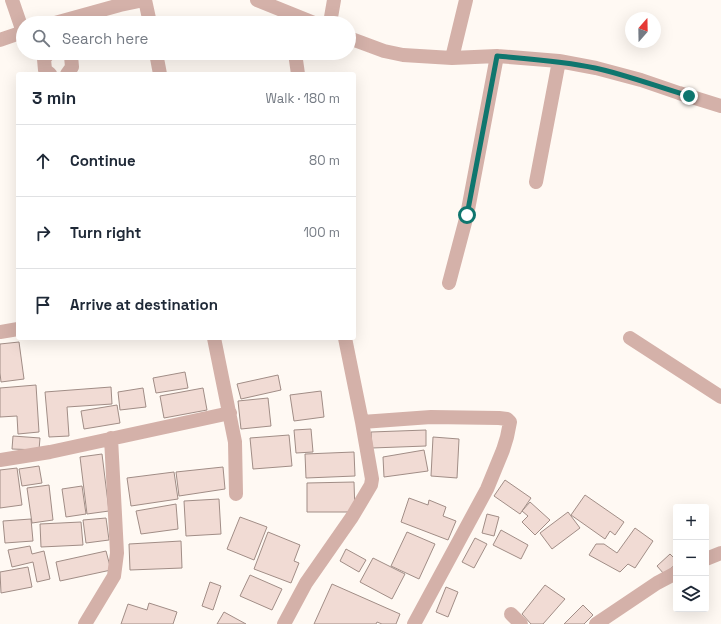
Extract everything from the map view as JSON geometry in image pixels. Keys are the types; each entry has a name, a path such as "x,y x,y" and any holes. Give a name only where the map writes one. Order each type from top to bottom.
{"street":[{"path":"12,0 18,16"},
{"path":"80,16 145,0 148,16"},
{"path":"257,0 285,16"},
{"path":"331,16 334,0"},
{"path":"452,58 466,0"},
{"path":"0,40 16,34"},
{"path":"356,41 390,53 403,55 452,58 497,56 559,61 596,68 641,80 721,106"},
{"path":"449,283 467,215 497,56"},
{"path":"44,60 45,70 48,72"},
{"path":"68,72 72,67 71,60"},
{"path":"157,60 160,72"},
{"path":"296,60 298,72"},
{"path":"536,182 559,61"},
{"path":"0,332 16,329"},
{"path":"630,338 721,397"},
{"path":"214,340 235,442 236,494"},
{"path":"284,624 306,583 352,517 371,485 372,479 362,422 345,340"},
{"path":"0,460 50,452 230,413"},
{"path":"362,422 431,417 499,418 507,419 510,422 508,437 487,489 414,624"},
{"path":"85,624 114,576 116,562 117,553 111,438"},
{"path":"709,559 721,553"},
{"path":"596,624 657,583 673,575"}],"building":[{"path":"19,342 24,379 1,382 0,344"},
{"path":"185,372 188,388 156,393 153,378"},
{"path":"278,375 281,390 241,399 237,384"},
{"path":"36,385 39,432 18,434 17,416 0,417 0,388"},
{"path":"111,387 112,404 67,407 69,436 49,437 45,392"},
{"path":"143,388 146,407 120,410 118,392"},
{"path":"203,388 207,410 164,418 160,396"},
{"path":"321,391 324,417 294,421 290,395"},
{"path":"268,398 271,426 241,429 238,401"},
{"path":"117,405 120,423 84,429 81,411"},
{"path":"311,429 313,452 296,453 294,430"},
{"path":"426,430 426,446 372,448 371,432"},
{"path":"289,435 292,466 253,469 250,438"},
{"path":"13,436 40,438 39,450 12,449"},
{"path":"433,437 459,439 457,478 431,476"},
{"path":"424,450 428,471 384,477 383,457"},
{"path":"354,452 355,476 306,478 305,454"},
{"path":"102,454 109,511 87,514 80,457"},
{"path":"39,466 42,483 22,486 19,469"},
{"path":"223,467 225,489 179,496 176,472"},
{"path":"17,468 22,505 0,508 0,470"},
{"path":"174,472 178,499 131,506 127,478"},
{"path":"505,480 531,498 520,514 494,496"},
{"path":"354,482 355,512 307,512 307,483"},
{"path":"49,485 53,520 32,523 27,488"},
{"path":"82,486 86,514 66,517 62,489"},
{"path":"585,495 624,522 615,535 610,531 605,539 571,515"},
{"path":"409,498 428,505 429,500 446,507 443,516 456,521 448,540 401,522"},
{"path":"219,499 221,534 186,536 184,501"},
{"path":"530,502 550,520 535,535 522,522 528,516 522,511"},
{"path":"176,504 178,529 141,534 136,511"},
{"path":"568,512 580,528 552,549 540,533"},
{"path":"487,514 499,517 494,536 482,533"},
{"path":"240,517 267,527 254,560 227,549"},
{"path":"106,518 109,540 86,543 83,520"},
{"path":"31,519 33,541 5,543 3,521"},
{"path":"81,522 83,545 41,547 40,524"},
{"path":"635,528 653,541 635,568 628,564 620,572 589,555 596,544 604,544 617,553"},
{"path":"501,530 528,545 521,559 493,545"},
{"path":"268,532 300,545 294,561 299,563 291,583 254,569"},
{"path":"407,532 435,544 419,579 391,566"},
{"path":"475,538 487,544 474,568 462,562"},
{"path":"181,541 182,568 130,570 129,544"},
{"path":"30,546 32,554 44,551 50,579 37,582 33,562 12,567 8,550"},
{"path":"346,549 366,560 359,572 340,561"},
{"path":"106,551 111,570 60,581 56,562"},
{"path":"670,554 673,557 673,566 664,574 657,566"},
{"path":"373,558 405,574 392,599 360,582"},
{"path":"28,567 32,587 1,593 0,572"},
{"path":"250,575 282,589 272,610 240,596"},
{"path":"210,582 221,586 213,610 202,606"},
{"path":"332,584 400,614 396,624 382,624 377,622 376,624 314,624"},
{"path":"545,585 565,599 543,624 531,624 522,614"},
{"path":"446,587 458,592 448,617 436,612"},
{"path":"149,603 177,612 173,624 121,624 128,604 147,610"},
{"path":"583,605 593,615 584,624 564,624"},
{"path":"224,612 246,624 217,624"}],"route":[{"path":"467,215 497,56 559,61 596,68 641,80 689,96"}]}
